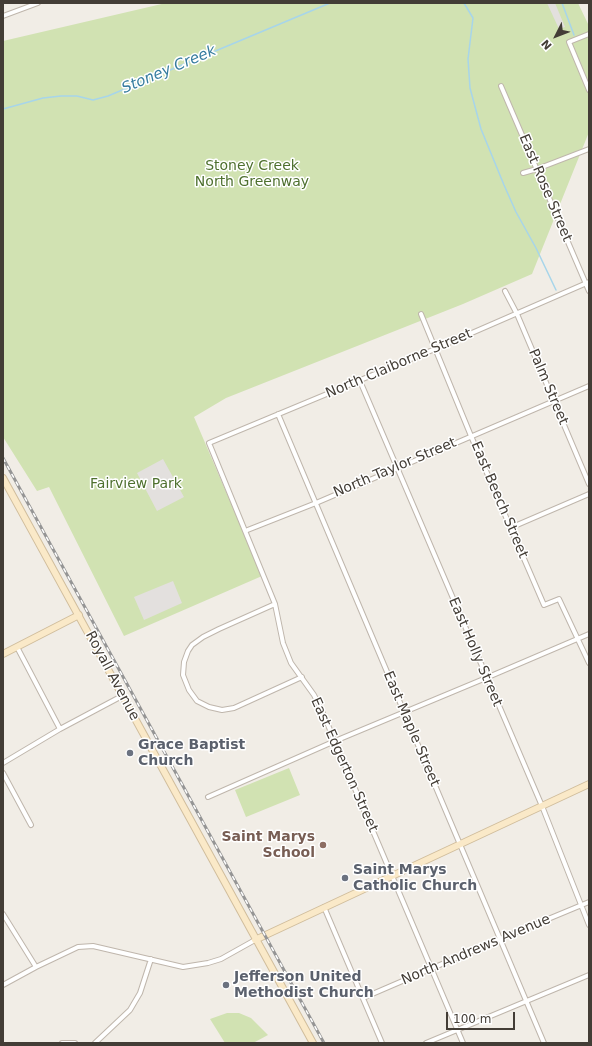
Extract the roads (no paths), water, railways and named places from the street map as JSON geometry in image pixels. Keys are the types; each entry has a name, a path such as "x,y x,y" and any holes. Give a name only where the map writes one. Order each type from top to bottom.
{"street":[{"path":"3,16 38,3"},
{"path":"589,34 569,42 589,90"},
{"name":"East Rose Street","path":"502,86 588,283 589,291"},
{"path":"523,173 589,149"},
{"name":"North Claiborne Street","path":"209,443 360,381 588,283"},
{"name":"Palm Street","path":"506,291 589,484"},
{"name":"East Beech Street","path":"421,314 471,436 544,605 559,599 589,663"},
{"name":"East Holly Street","path":"360,381 396,469 542,806 589,925"},
{"name":"North Taylor Street","path":"245,531 316,503 589,386"},
{"name":"East Maple Street","path":"278,414 500,939 525,1002 544,1043"},
{"name":"East Edgerton Street","path":"209,443 275,604 283,643 291,663 302,677 322,711 463,1043"},
{"name":"Royall Avenue","path":"3,478 255,940 313,1043"},
{"path":"510,528 589,494"},
{"path":"275,604 219,629 203,637 192,645 184,662 183,675 189,690 197,701 209,708 222,710 234,708 302,677"},
{"path":"3,654 79,615"},
{"path":"208,796 589,634"},
{"path":"16,647 60,729"},
{"path":"3,763 60,729 122,696"},
{"path":"3,773 31,825"},
{"path":"3,985 78,947 93,946 183,967 208,963 221,959 255,940 324,907 589,784"},
{"name":"North Andrews Avenue","path":"363,998 589,902"},
{"path":"324,907 382,1043"},
{"path":"3,914 36,967"},
{"path":"95,1043 130,1010 140,993 151,959"},
{"path":"426,1043 589,975"},
{"path":"62,1043 75,1043"}],"waterway":[{"name":"Stoney Creek","path":"3,109 43,98 77,96 93,100 108,96 330,3"},
{"path":"464,3 473,18 468,59 470,88 481,129 516,212 536,248 556,290"},
{"path":"562,3 574,35"}],"railway":[{"path":"3,458 324,1043"}],"place":[{"name":"Grace Baptist Church","path":"130,753"},
{"name":"Saint Marys School","path":"323,845"},
{"name":"Saint Marys Catholic Church","path":"345,878"},
{"name":"Jefferson United Methodist Church","path":"226,985"}],"park label":[{"name":"Stoney Creek North Greenway","path":"252,174"},
{"name":"Fairview Park","path":"136,484"}]}
